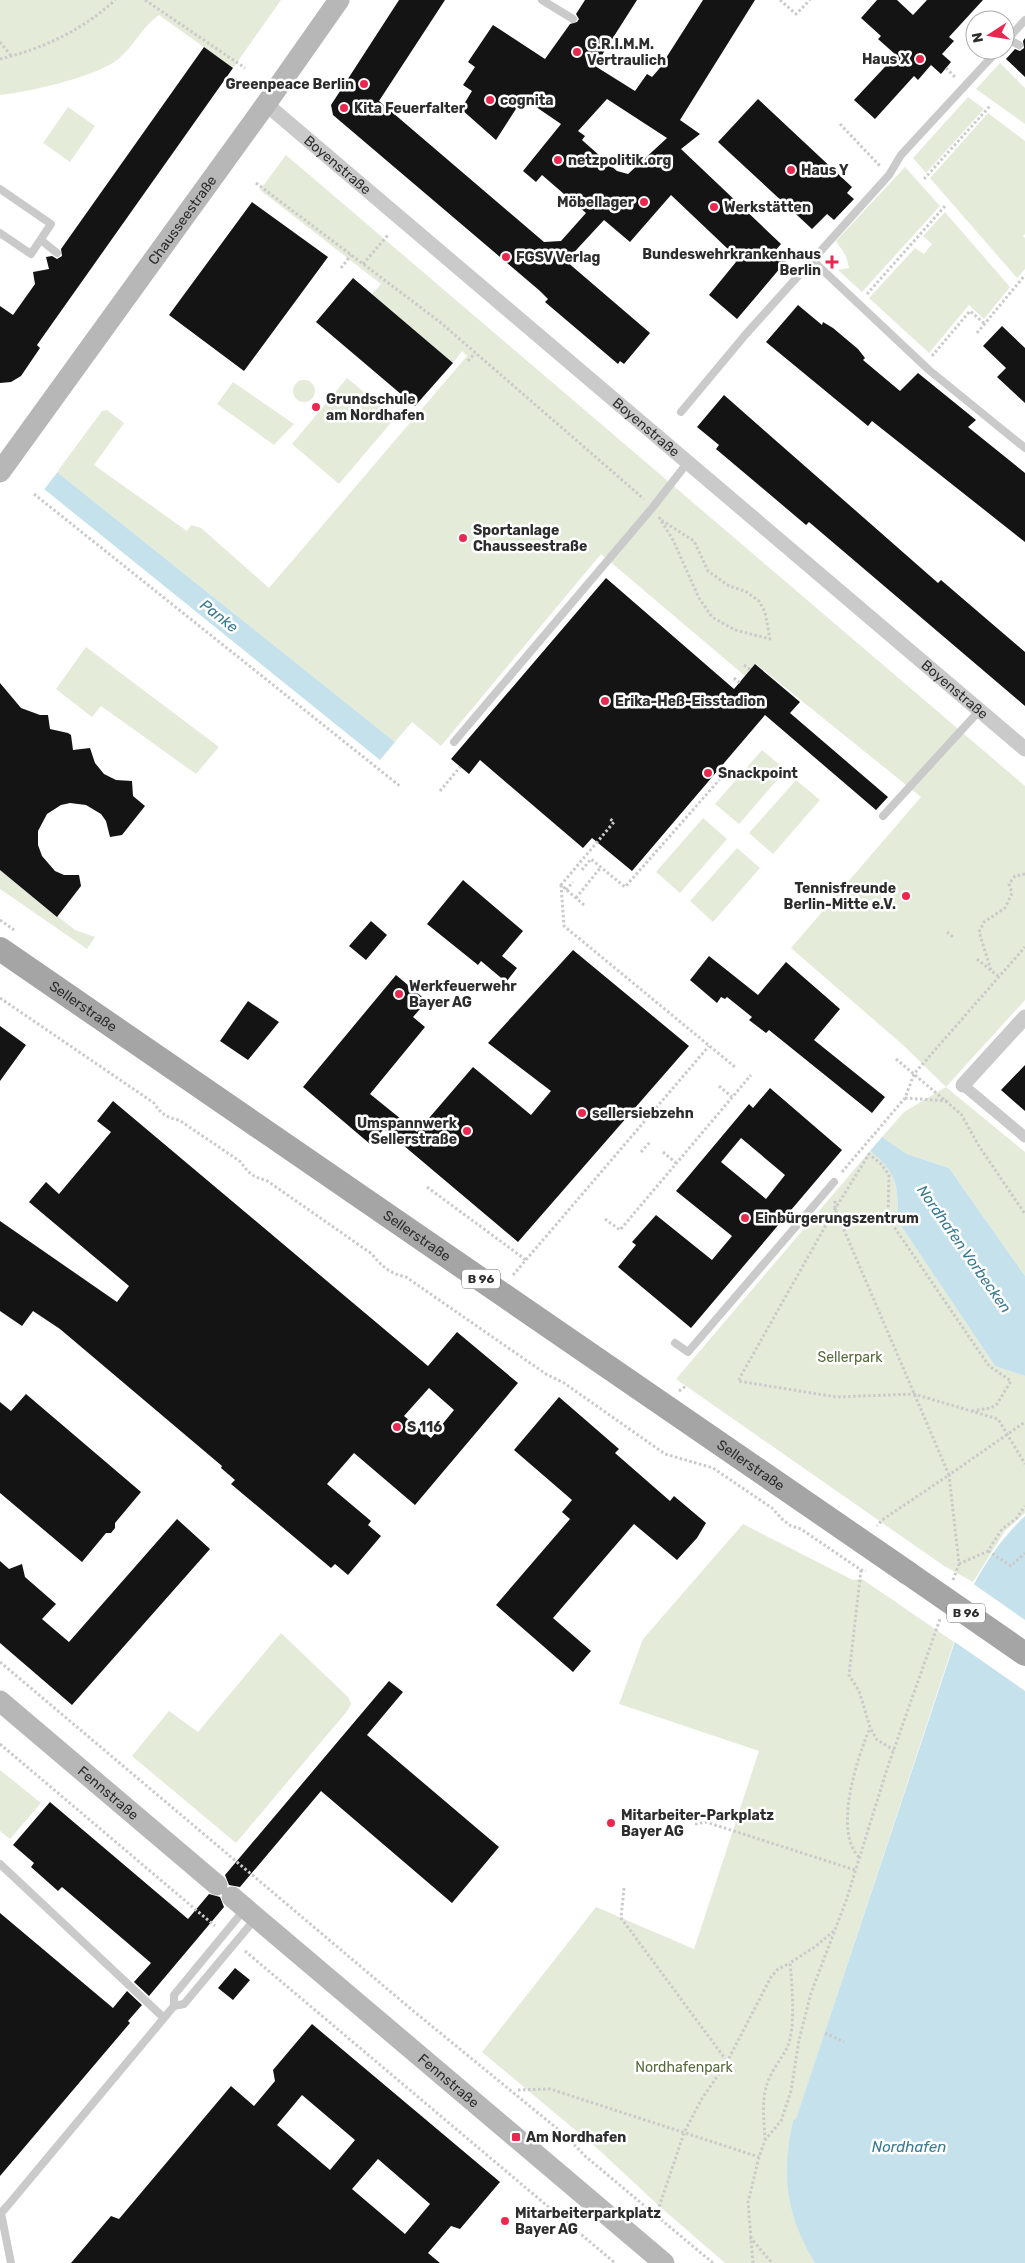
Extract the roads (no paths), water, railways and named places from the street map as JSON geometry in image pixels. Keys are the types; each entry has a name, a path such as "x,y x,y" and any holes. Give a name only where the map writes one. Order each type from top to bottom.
{"main road":[{"name":"Chausseestraße","path":"11,457 339,0"},
{"name":"Sellerstraße","path":"0,949 1025,1654"},
{"name":"Fennstraße","path":"0,1702 664,2263"}],"street":[{"name":"Boyenstraße","path":"266,104 1025,750"},
{"path":"1025,1017 963,1085 1025,1137"}],"lane":[{"path":"542,0 573,19"},
{"path":"1015,31 1025,20"},
{"path":"1015,44 1019,45"},
{"path":"681,412 746,334 890,175 901,155 989,60"},
{"path":"0,189 51,224 30,254 0,233"},
{"path":"41,240 57,253"},
{"path":"812,260 924,366 1025,448"},
{"path":"454,742 653,507 688,462"},
{"path":"883,816 979,710"},
{"path":"675,1343 688,1352 834,1182"},
{"path":"0,1864 164,2018"},
{"path":"174,2006 174,1995 225,1934 237,1902"},
{"path":"11,2263 1,2213 174,2006 184,2004 236,1943 237,1902"}],"water":[{"name":"Panke","path":"0,431 57,472 395,742 380,760 44,489 0,456"},
{"name":"Nordhafen Vorbecken","path":"882,1137 907,1154 949,1168 1025,1276 1025,1376 995,1366 897,1220 897,1198 894,1181 886,1166 870,1151"},
{"name":"Nordhafen","path":"1025,1516 1025,2263 815,2263 798,2228 789,2194 787,2159 793,2120 796,2119 974,1584 996,1548"}],"place":[{"name":"G.R.I.M.M. Vertraulich","path":"577,52"},
{"name":"Haus X","path":"920,59"},
{"name":"Greenpeace Berlin","path":"364,84"},
{"name":"cognita","path":"490,100"},
{"name":"Kita Feuerfalter","path":"344,108"},
{"name":"netzpolitik.org","path":"558,160"},
{"name":"Haus Y","path":"791,170"},
{"name":"Möbellager","path":"644,202"},
{"name":"Werkstätten","path":"714,207"},
{"name":"FGSV Verlag","path":"506,257"},
{"name":"Bundeswehrkrankenhaus Berlin","path":"832,262"},
{"name":"Grundschule am Nordhafen","path":"316,407"},
{"name":"Sportanlage Chausseestraße","path":"463,538"},
{"name":"Erika-Heß-Eisstadion","path":"605,701"},
{"name":"Snackpoint","path":"708,773"},
{"name":"Tennisfreunde Berlin-Mitte e.V.","path":"906,896"},
{"name":"Werkfeuerwehr Bayer AG","path":"399,994"},
{"name":"sellersiebzehn","path":"582,1113"},
{"name":"Umspannwerk Sellerstraße","path":"467,1131"},
{"name":"Einbürgerungszentrum","path":"745,1218"},
{"name":"S 116","path":"397,1427"},
{"name":"Mitarbeiter-Parkplatz Bayer AG","path":"611,1823"},
{"name":"Am Nordhafen","path":"516,2137"},
{"name":"Mitarbeiterparkplatz Bayer AG","path":"505,2221"}],"park label":[{"name":"Sellerpark","path":"850,1357"},
{"name":"Nordhafenpark","path":"684,2067"}]}
